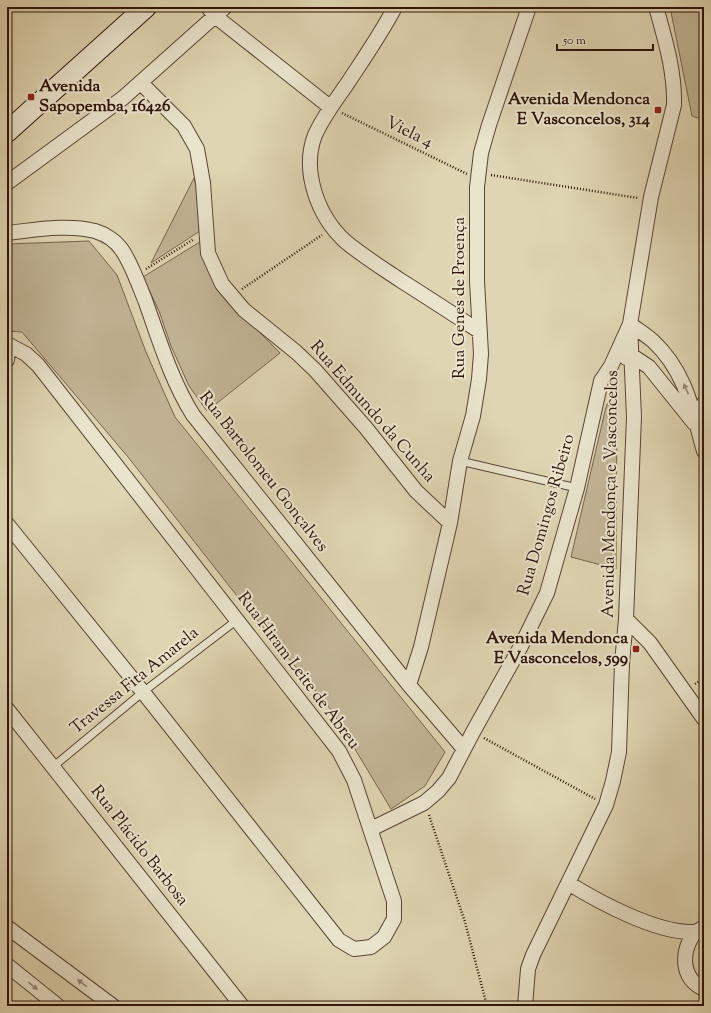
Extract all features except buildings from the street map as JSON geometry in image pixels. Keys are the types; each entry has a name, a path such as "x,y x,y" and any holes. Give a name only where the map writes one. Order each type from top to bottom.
{"main road":[{"path":"7,132 146,7"}],"street":[{"path":"395,7 381,33 330,107 316,134 309,152 310,174 318,201 333,227 345,241 370,260 479,331"},
{"name":"Rua Genes de Proença","path":"409,685 421,647 450,523 460,461 473,416 479,379 481,354 479,331 478,174 481,153 529,7"},
{"name":"Avenida Mendonça e Vasconcelos","path":"525,1006 528,969 606,805 614,780 619,752 634,417 630,324 650,199 671,120 675,98 671,68 656,7"},
{"path":"7,183 106,112 141,84 216,10 330,107"},
{"name":"Rua Edmundo da Cunha","path":"141,84 184,126 194,143 203,183 208,253 212,265 222,284 244,310 296,352 315,370 366,428 416,491 450,523"},
{"name":"Rua Bartolomeu Gonçalves","path":"7,233 77,228 96,231 110,238 122,250 135,276 181,395 193,415 409,685 464,749"},
{"path":"630,324 652,340 677,370 690,399 704,451"},
{"name":"Rua Domingos Ribeiro","path":"371,829 424,803 438,791 449,778 521,646 547,593 577,488 601,381 611,366 630,324"},
{"path":"7,360 8,344"},
{"name":"Rua Hiram Leite de Abreu","path":"7,524 143,692 339,940 354,949 371,947 384,938 394,919 394,901 354,780 339,751 38,365 26,354 8,344"},
{"path":"631,355 654,372 697,427"},
{"name":"Rua Domingos Ribeiro","path":"611,366 631,355"},
{"path":"697,427 704,403"},
{"path":"626,619 650,643 704,719"},
{"name":"Rua Plácido Barbosa","path":"7,709 54,766 242,1006"},
{"path":"568,883 609,907 630,916 668,928 699,930"},
{"path":"7,928 113,1006"},
{"path":"699,930 688,941 684,961 686,971 692,980 704,989"},
{"path":"7,966 58,1006"}],"lane":[{"path":"460,461 577,488"},
{"name":"Travessa Fita Amarela","path":"54,766 143,692 237,620"}],"path":[{"name":"Viela 4","path":"330,107 469,175 478,174 650,199"},
{"path":"232,296 333,227"},
{"path":"135,276 206,232"},
{"path":"473,732 606,805"},
{"path":"424,803 465,922 487,1006"}],"shaded area":[{"path":"670,7 704,7 704,120 692,116"},
{"path":"194,178 197,189 200,231 151,263"},
{"path":"203,240 223,295 280,353 207,411 189,386 171,346 159,311 143,277"},
{"path":"89,241 117,275 146,352 175,417 445,752 425,786 391,809 332,711 237,596 128,457 22,332 7,331 7,244"},
{"path":"611,402 615,404 617,408 616,569 571,557 605,411 607,404"}],"place":[{"name":"Avenida Sapopemba, 16426","path":"31,97"},
{"name":"Avenida Mendonca E Vasconcelos, 314","path":"658,110"},
{"name":"Avenida Mendonca E Vasconcelos, 599","path":"636,649"}]}
